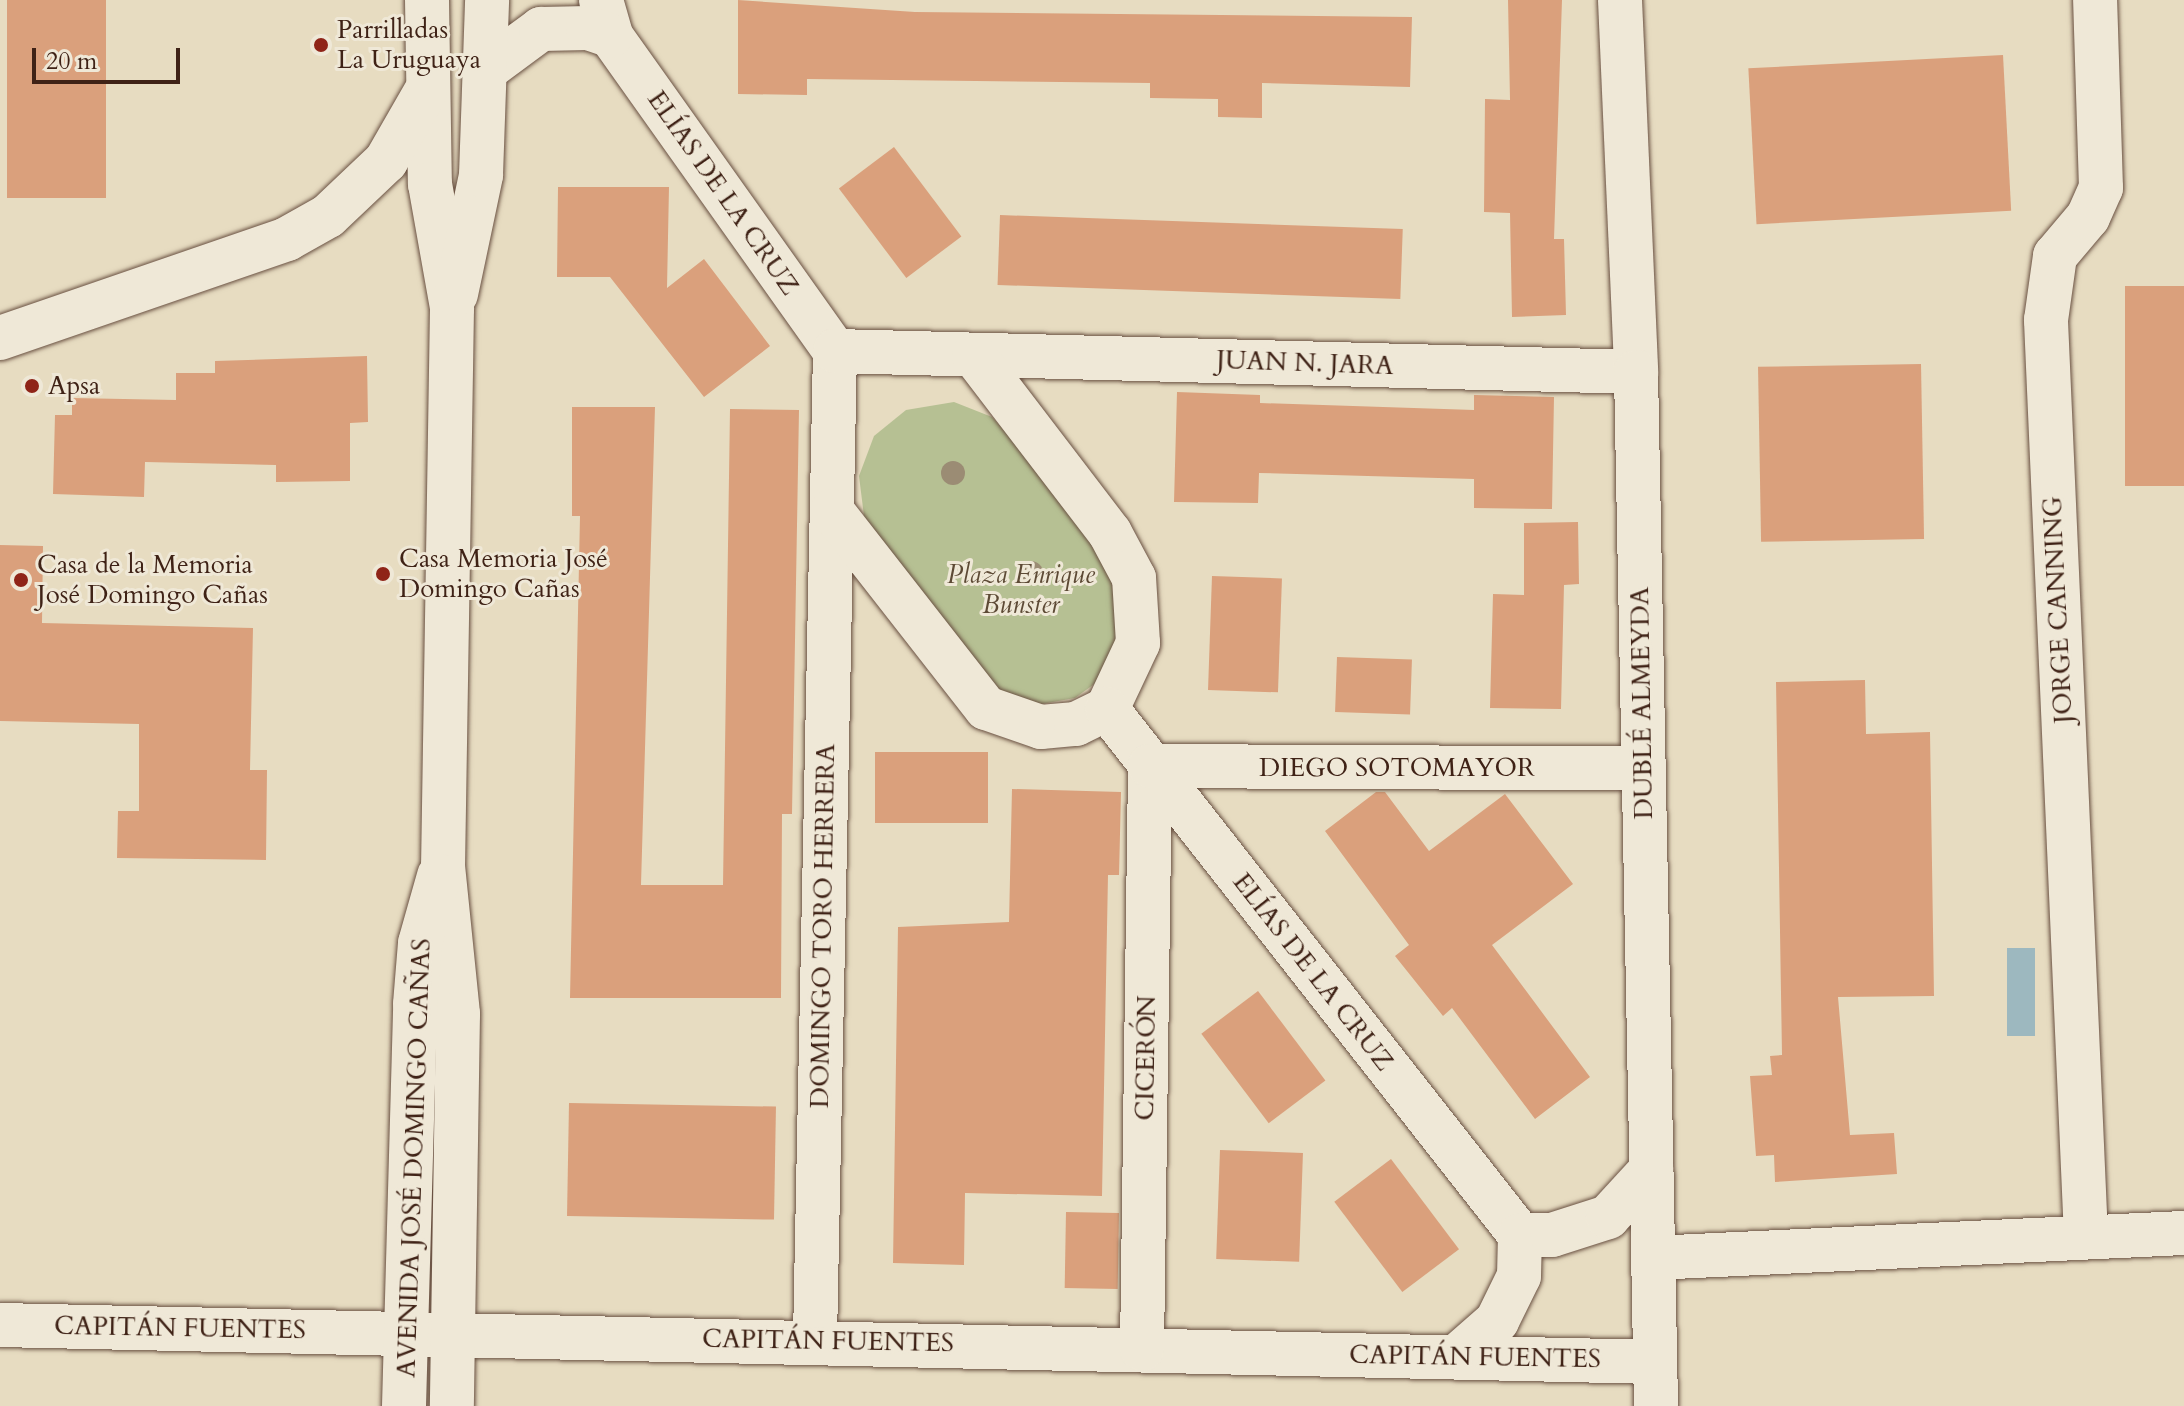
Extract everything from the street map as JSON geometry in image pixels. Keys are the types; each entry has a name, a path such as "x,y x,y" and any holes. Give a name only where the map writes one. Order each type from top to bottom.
{"street":[{"name":"AVENIDA JOSÉ DOMINGO CAÑAS","path":"427,0 425,93 430,184 452,308 443,866 458,1014 452,1406"},
{"name":"AVENIDA JOSÉ DOMINGO CAÑAS","path":"452,308 481,175 487,0"},
{"name":"DUBLÉ ALMEYDA","path":"1620,0 1636,372 1656,1406"},
{"name":"JORGE CANNING","path":"2086,1237 2046,320 2055,256 2088,217 2101,188 2095,0"},
{"name":"ELÍAS DE LA CRUZ","path":"484,71 541,29 588,28 606,18 835,351"},
{"path":"0,338 287,239 328,216 386,161 425,93"},
{"path":"835,351 974,355 1110,533 1134,578 1138,643 1107,709 1076,724 1041,727 986,708 832,511 835,351"},
{"name":"JUAN N. JARA","path":"974,355 1636,372"},
{"name":"DOMINGO TORO HERRERA","path":"815,1341 832,511"},
{"name":"ELÍAS DE LA CRUZ","path":"1107,709 1520,1235"},
{"name":"DIEGO SOTOMAYOR","path":"1150,766 1643,769"},
{"name":"CICERÓN","path":"1142,1349 1150,766"},
{"name":"AVENIDA JOSÉ DOMINGO CAÑAS","path":"404,1406 418,958 443,866"},
{"path":"1456,1357 1497,1321 1519,1276 1520,1235 1552,1235 1608,1217 1651,1170"},
{"path":"1653,1258 2184,1233"},
{"name":"CAPITÁN FUENTES","path":"0,1325 1655,1362"}],"green space":[{"name":"Plaza Enrique Bunster","path":"954,402 992,417 1005,431 1096,548 1116,590 1119,634 1097,682 1075,698 1036,705 996,690 864,516 859,476 874,436 906,410"}],"water":[{"path":"2007,948 2035,948 2035,1036 2007,1036"}],"building":[{"path":"7,0 106,0 106,198 7,198"},
{"path":"738,0 915,12 1412,17 1410,87 1262,83 1262,118 1218,117 1218,99 1150,98 1150,83 807,79 807,95 738,94"},
{"path":"1508,0 1562,0 1554,239 1564,239 1566,315 1512,317 1510,213 1484,212 1485,99 1510,100"},
{"path":"2003,55 2011,211 1757,224 1748,68"},
{"path":"894,147 961,236 906,278 839,189"},
{"path":"558,187 669,187 667,288 704,259 770,346 704,397 610,277 557,277"},
{"path":"1000,215 1403,229 1400,299 998,285"},
{"path":"2125,286 2184,286 2184,486 2125,486"},
{"path":"367,356 368,422 350,423 350,481 276,482 276,465 145,462 144,497 53,494 55,415 72,415 72,398 176,400 176,373 215,373 215,361"},
{"path":"1921,364 1924,539 1761,542 1758,367"},
{"path":"1177,392 1260,395 1260,403 1474,410 1474,395 1554,397 1552,509 1474,508 1474,479 1259,473 1258,503 1174,502"},
{"path":"572,407 655,407 641,885 723,885 730,409 799,410 792,814 782,814 781,998 570,998 580,516 572,516"},
{"path":"1578,522 1579,584 1564,585 1561,709 1490,708 1493,594 1524,595 1524,523"},
{"path":"0,545 43,546 42,623 253,628 250,770 267,770 266,860 117,858 118,811 139,811 139,724 0,721"},
{"path":"1212,576 1282,578 1278,692 1208,690"},
{"path":"1337,657 1412,660 1410,715 1335,712"},
{"path":"1865,680 1866,734 1930,732 1934,996 1838,997 1850,1135 1894,1133 1897,1174 1775,1182 1774,1155 1756,1156 1750,1076 1772,1075 1770,1056 1782,1055 1776,682"},
{"path":"875,752 988,752 988,823 875,823"},
{"path":"1012,789 1121,792 1119,875 1108,875 1102,1196 965,1193 964,1265 893,1263 898,927 1009,922"},
{"path":"1376,792 1385,792 1429,851 1505,794 1573,884 1492,945 1590,1077 1535,1119 1452,1008 1443,1016 1395,956 1409,945 1325,831"},
{"path":"1258,991 1325,1080 1269,1123 1201,1034"},
{"path":"569,1103 776,1107 774,1220 567,1216"},
{"path":"1220,1150 1303,1153 1299,1262 1216,1259"},
{"path":"1391,1159 1459,1249 1402,1292 1334,1202"},
{"path":"1066,1212 1119,1213 1118,1289 1065,1288"}],"place":[{"name":"Parrilladas La Uruguaya","path":"321,45"},
{"name":"Apsa","path":"32,386"},
{"name":"Casa Memoria José Domingo Cañas","path":"383,574"},
{"name":"Casa de la Memoria José Domingo Cañas","path":"21,580"}]}
